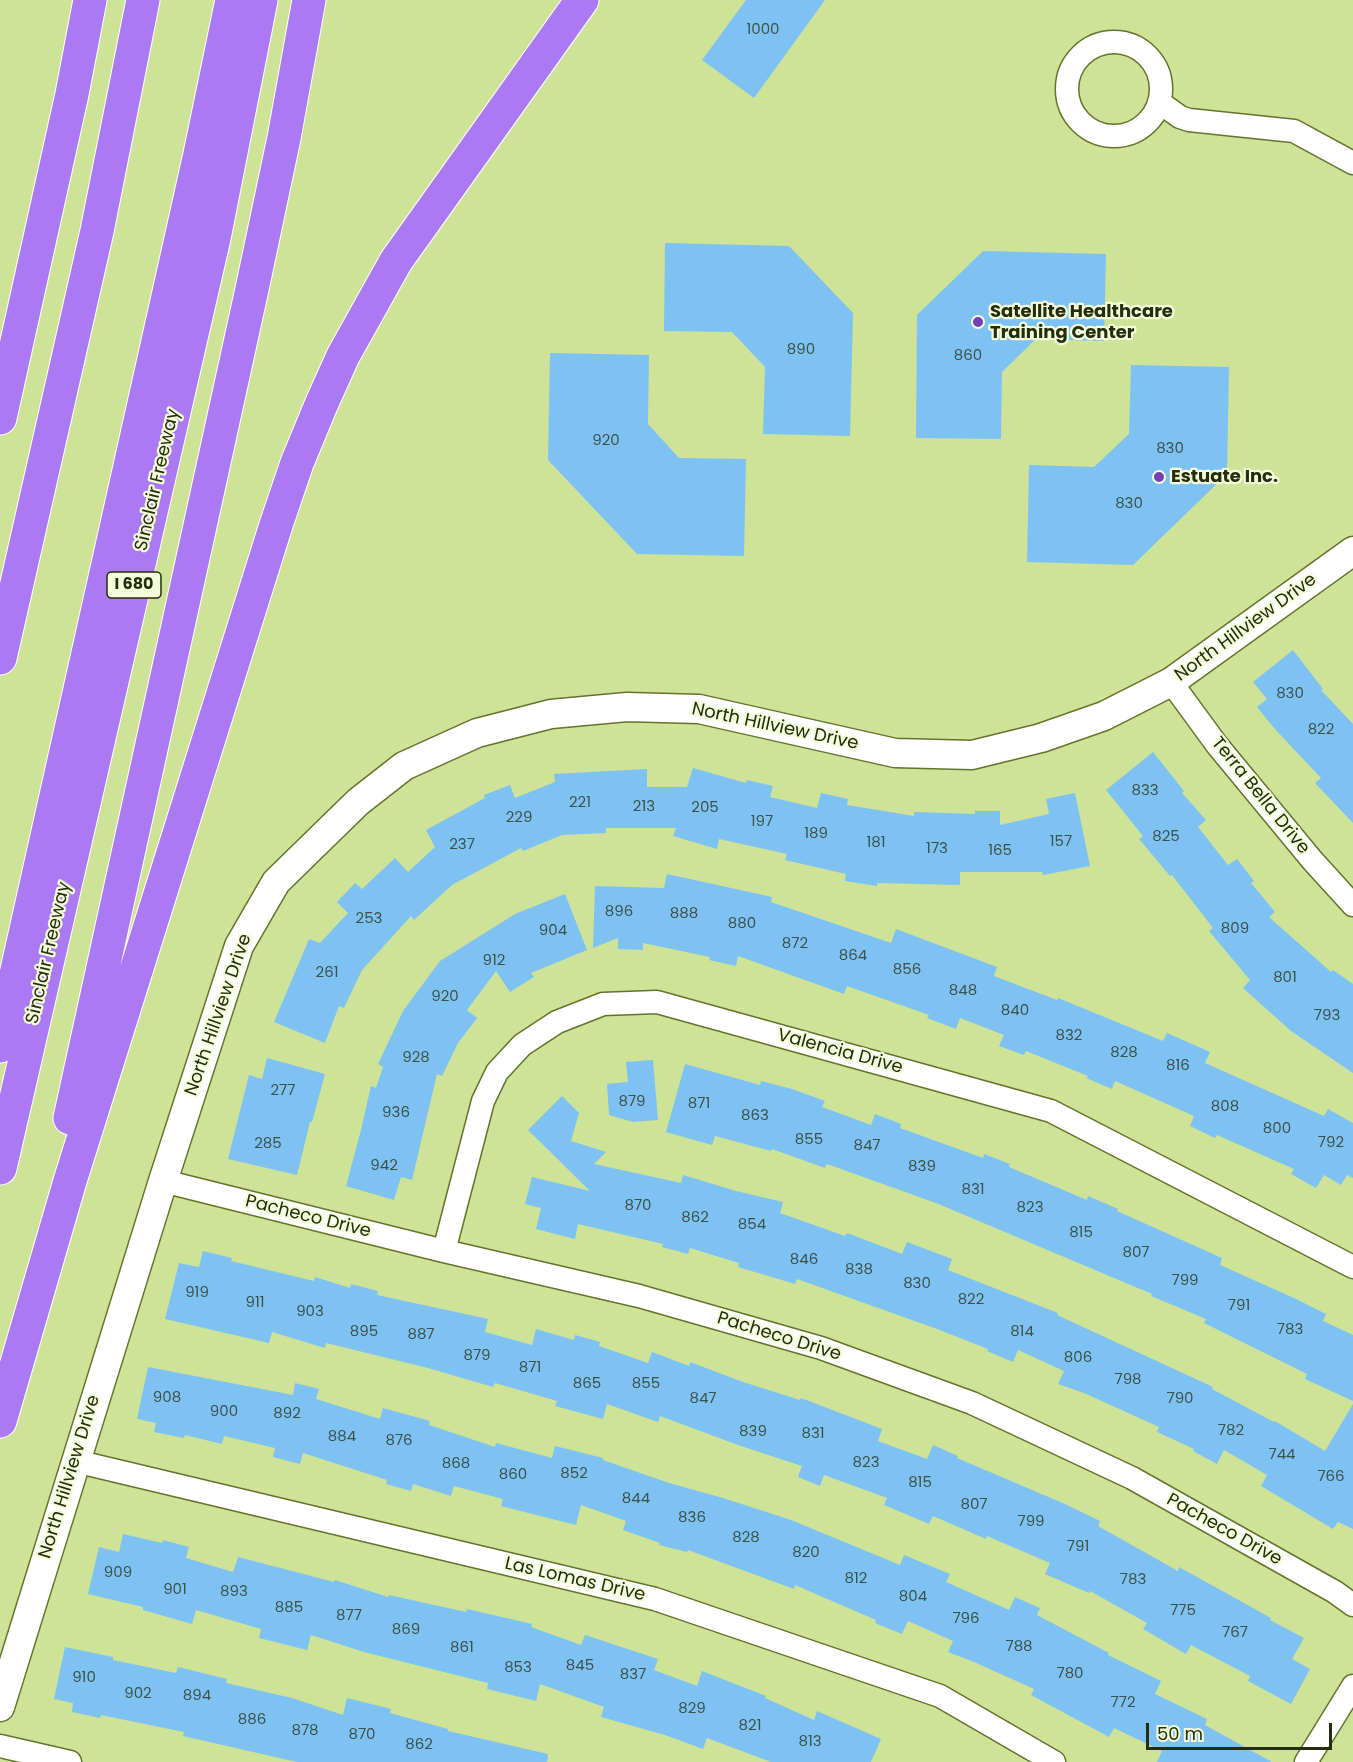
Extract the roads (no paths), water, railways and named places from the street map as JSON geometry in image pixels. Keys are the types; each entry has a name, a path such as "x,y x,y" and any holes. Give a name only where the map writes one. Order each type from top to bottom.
{"highway":[{"path":"0,418 72,94 90,0"},
{"path":"0,658 99,219 143,0"},
{"name":"I 680","path":"0,1046 200,154 232,0"},
{"name":"Sinclair Freeway","path":"0,1168 214,238 261,0"},
{"path":"17,1360 284,138 309,0"},
{"path":"0,1421 70,1181 297,463 348,346 396,261 582,0"}],"street":[{"path":"1105,42 1121,42 1136,47 1149,57 1157,70 1161,86 1159,102 1152,117 1141,128 1126,135 1110,136 1095,132 1073,113 1067,99 1066,84 1070,70 1078,57 1090,48 1105,42"},
{"path":"1159,102 1180,117 1189,120 1294,131 1353,163"},
{"name":"North Hillview Drive","path":"0,1707 75,1461 239,946 276,882 357,802 404,766 477,733 551,714 627,707 699,709 895,753 972,755 1041,738 1104,716 1171,682 1353,551"},
{"name":"Terra Bella Drive","path":"1171,682 1217,745 1311,860 1353,905"},
{"name":"Valencia Drive","path":"444,1251 483,1101 497,1072 522,1045 557,1022 603,1004 657,1002 1051,1111 1353,1267"},
{"name":"Pacheco Drive","path":"163,1181 444,1251 639,1296 821,1348 972,1403 1132,1478 1335,1592 1353,1605"},
{"name":"Las Lomas Drive","path":"75,1461 655,1599 940,1696 1054,1762"},
{"path":"1305,1762 1353,1686"},
{"path":"0,1746 70,1762"}],"place":[{"name":"Satellite Healthcare Training Center","path":"978,322"},
{"name":"Estuate Inc.","path":"1159,477"}]}
